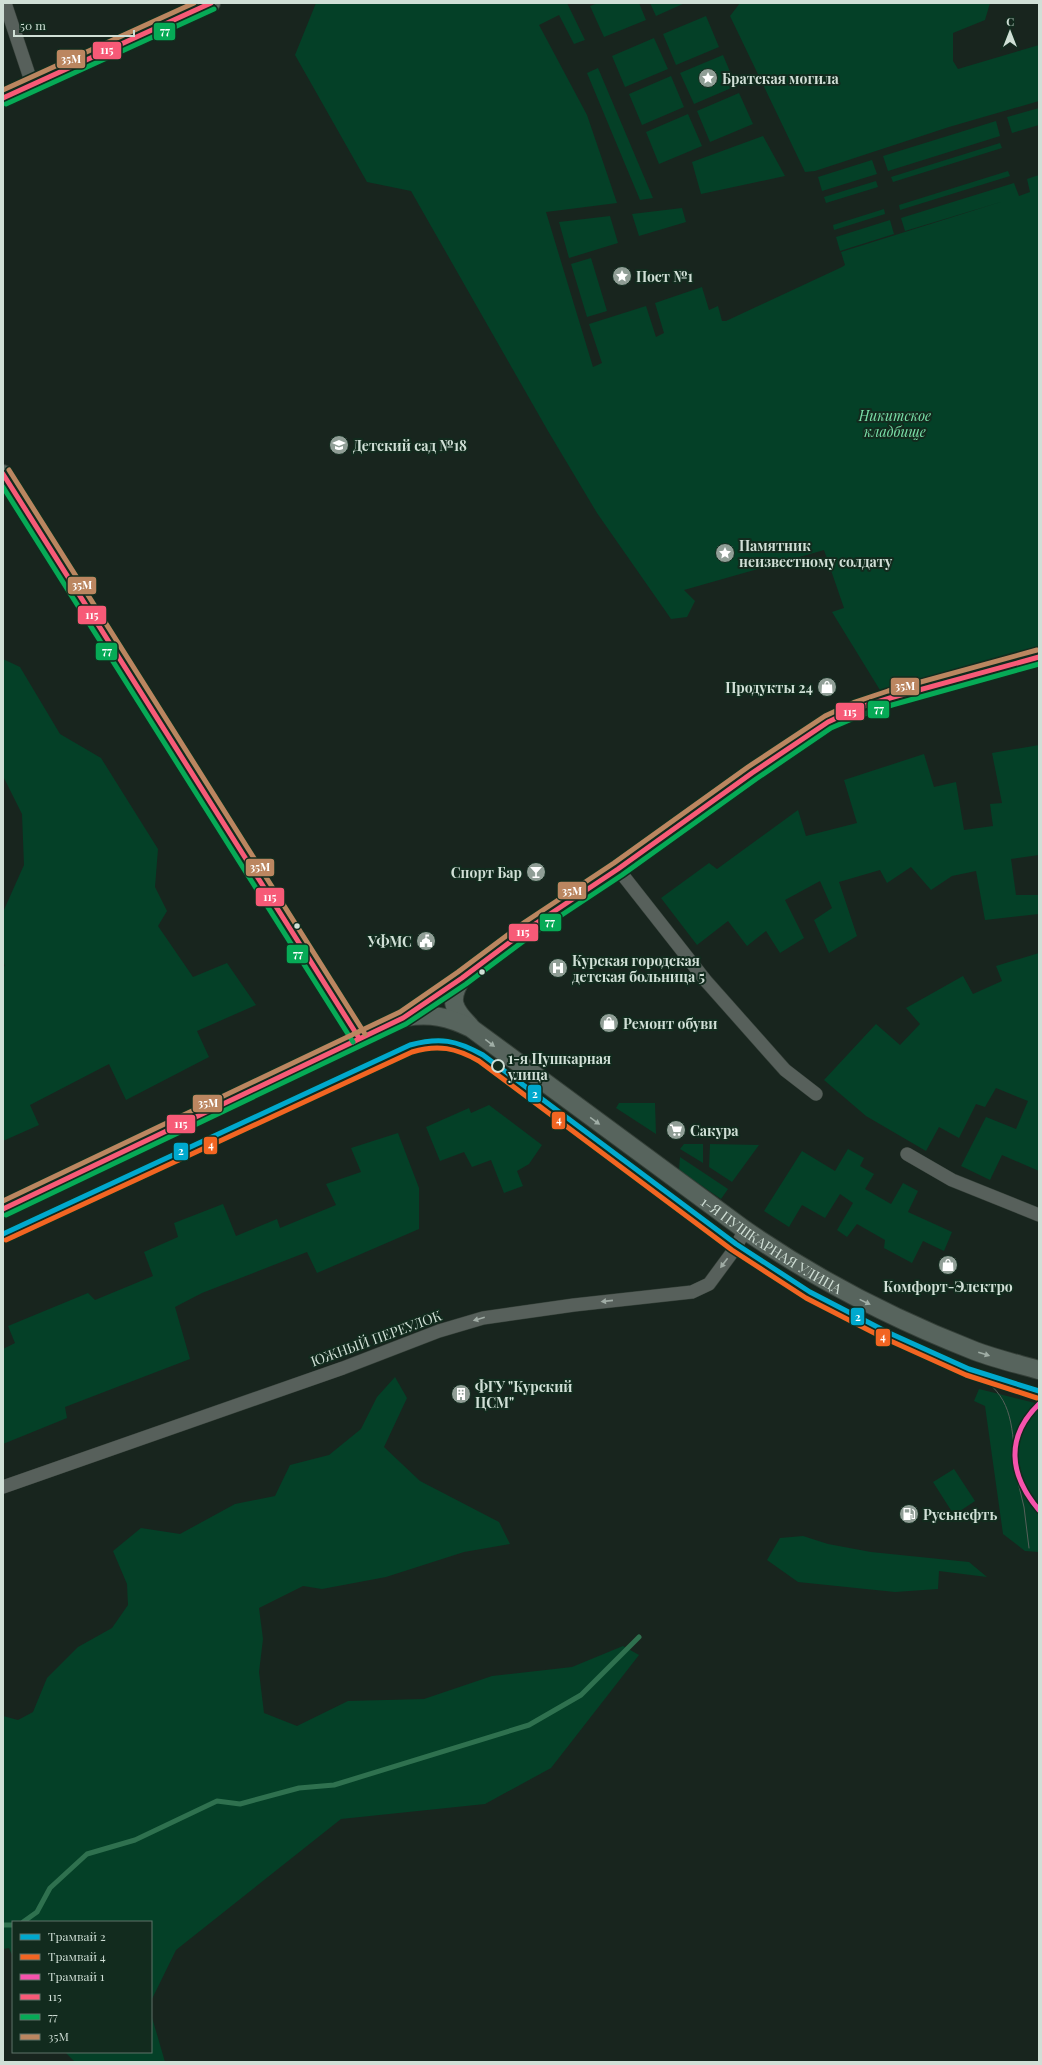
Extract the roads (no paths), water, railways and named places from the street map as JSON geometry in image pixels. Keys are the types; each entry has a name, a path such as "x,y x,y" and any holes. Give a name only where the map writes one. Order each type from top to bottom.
{"main road":[{"path":"3,98 211,3"},
{"path":"3,474 359,1038"},
{"path":"3,1209 403,1018 462,978 529,928 618,869 752,773 828,722 858,708 890,698 1039,657"},
{"path":"462,978 455,993 454,1006 456,1012 471,1028"},
{"name":"1-Я ПУШКАРНАЯ УЛИЦА","path":"403,1018 433,1015 459,1022 471,1028 745,1230 788,1259 838,1289 894,1317 977,1351 1039,1370"}],"street":[{"path":"5,3 32,84"},
{"path":"618,869 706,981 785,1070 816,1094"},
{"path":"907,1154 952,1180 1039,1215"},
{"name":"ЮЖНЫЙ ПЕРЕУЛОК","path":"3,1487 343,1368 439,1331 482,1318 574,1305 692,1292 709,1284 734,1250 745,1230"}],"waterway":[{"path":"24,1921 37,1912 50,1888 87,1854 135,1840 217,1801 240,1804 299,1788 334,1785 529,1725 581,1695 639,1637"},
{"path":"3,1925 12,1925"}],"tram line":[{"name":"2","path":"3,1234 410,1045 430,1041 448,1041 464,1046 483,1055 736,1244 810,1292 887,1332 969,1369 1039,1391"},
{"name":"4","path":"6,1240 412,1052 430,1048 455,1050 479,1061 732,1250 806,1298 884,1338 966,1375 1037,1398"},
{"path":"969,1369 992,1387 1006,1406 1012,1428 1015,1457"},
{"name":"1","path":"1039,1404 1028,1417 1020,1430 1016,1443 1015,1456 1017,1470 1022,1483 1029,1497 1039,1510"},
{"path":"1016,1474 1024,1507 1029,1548"}],"place":[{"name":"Братская могила","path":"708,78"},
{"name":"Пост №1","path":"622,276"},
{"name":"Детский сад №18","path":"339,445"},
{"name":"Памятник неизвестному солдату","path":"725,553"},
{"name":"Продукты 24","path":"827,687"},
{"name":"Спорт Бар","path":"536,872"},
{"name":"УФМС","path":"426,941"},
{"name":"Курская городская детская больница 5","path":"558,968"},
{"name":"Ремонт обуви","path":"609,1023"},
{"name":"1-я Пушкарная улица","path":"498,1066"},
{"name":"Сакура","path":"676,1130"},
{"name":"Комфорт-Электро","path":"948,1265"},
{"name":"ФГУ \"Курский ЦСМ\"","path":"461,1394"},
{"name":"Русьнефть","path":"909,1514"}],"park label":[{"name":"Никитское кладбище","path":"895,424"}]}
